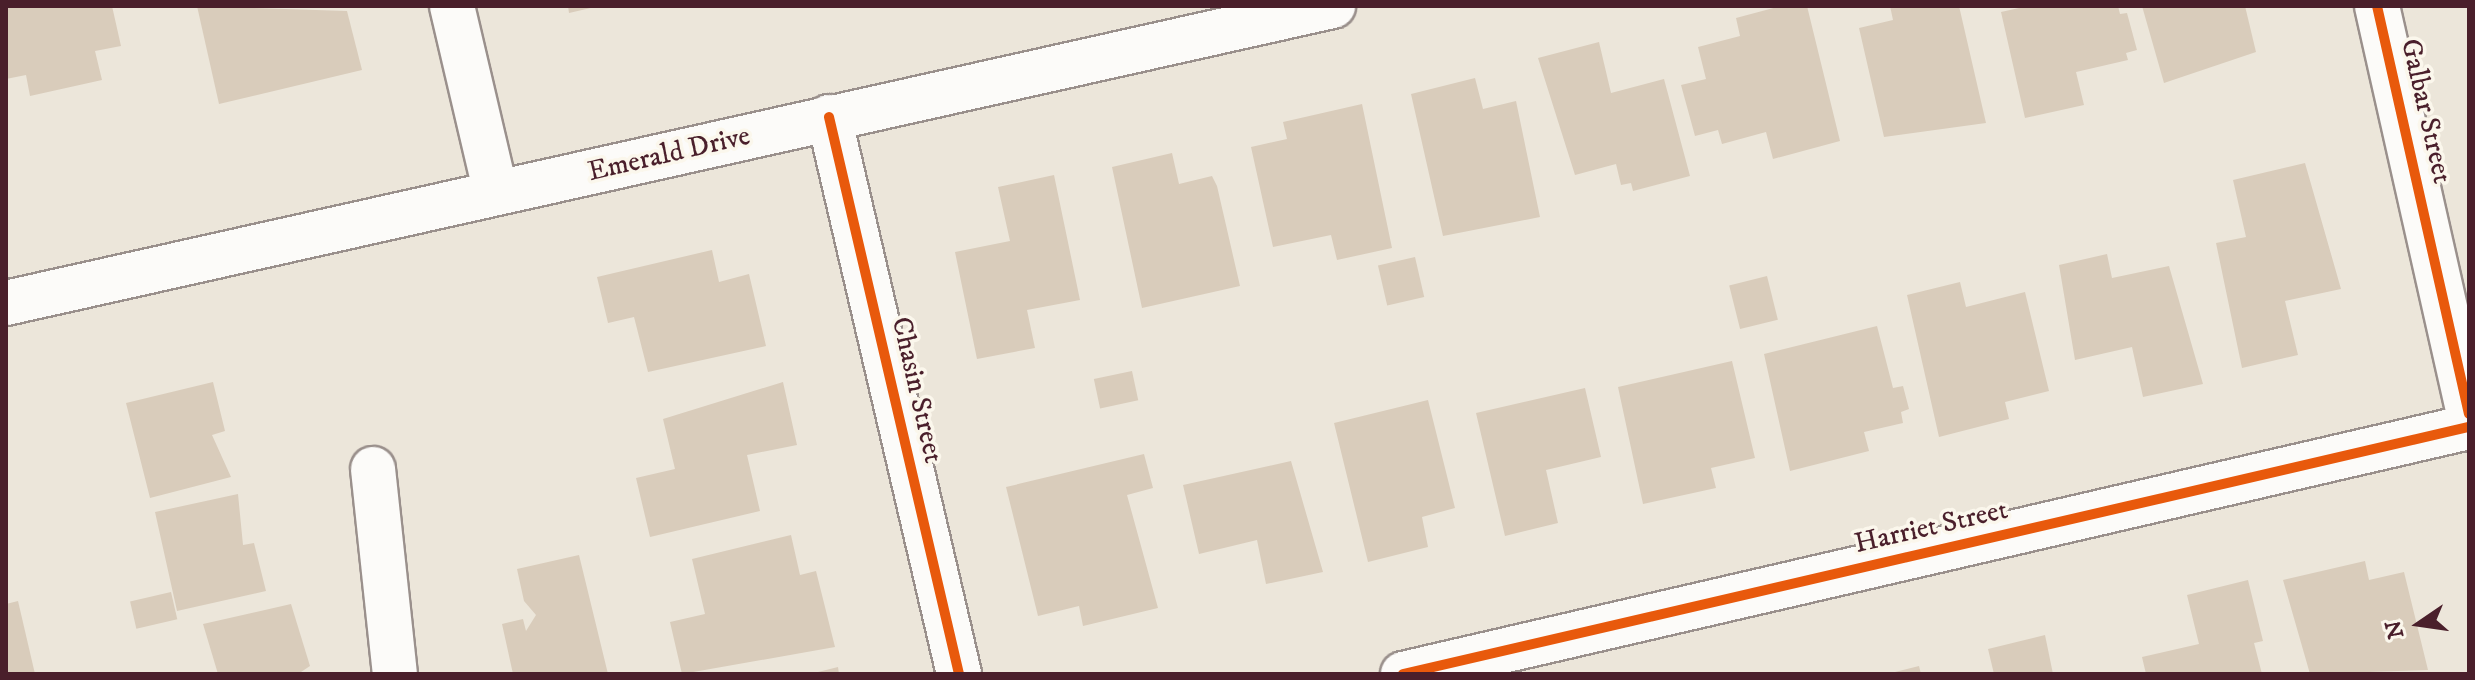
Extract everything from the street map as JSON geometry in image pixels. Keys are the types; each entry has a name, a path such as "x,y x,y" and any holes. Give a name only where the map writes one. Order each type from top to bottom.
{"street":[{"path":"452,6 496,193"},
{"name":"Emerald Drive","path":"6,303 1333,6"},
{"name":"Galbar Street","path":"2377,6 2469,414"},
{"name":"Chasin Street","path":"829,117 959,674"},
{"name":"Harriet Street","path":"1403,674 2469,427"},
{"path":"373,469 395,674"}],"building":[{"path":"6,6 112,6 121,46 95,51 102,80 30,96 26,75 6,79"},
{"path":"197,6 347,11 362,70 219,104"},
{"path":"568,6 595,6 595,7 569,13"},
{"path":"1781,6 1807,6 1840,141 1773,159 1766,132 1722,144 1718,130 1695,136 1681,85 1706,79 1698,47 1740,36 1736,18"},
{"path":"1890,6 1959,6 1986,123 1884,137 1859,28 1893,20"},
{"path":"2028,6 2118,6 2120,14 2127,13 2137,50 2126,53 2128,60 2076,72 2084,105 2025,118 2001,12"},
{"path":"2142,6 2245,6 2256,52 2164,83"},
{"path":"1599,42 1611,93 1664,79 1690,176 1633,191 1631,183 1621,185 1616,164 1575,175 1538,58"},
{"path":"1475,78 1483,109 1516,101 1540,217 1443,236 1411,94"},
{"path":"1362,104 1392,248 1337,260 1331,235 1273,247 1251,147 1287,139 1283,122"},
{"path":"1172,153 1179,184 1212,176 1240,286 1142,308 1112,167"},
{"path":"2305,163 2341,289 2285,301 2298,355 2242,368 2216,243 2246,237 2233,180"},
{"path":"1054,175 1080,300 1027,310 1035,348 977,359 955,252 1010,241 998,187"},
{"path":"712,250 719,282 749,274 766,346 648,372 634,317 608,323 597,277"},
{"path":"2107,254 2112,278 2169,266 2203,384 2143,397 2132,347 2075,360 2059,265"},
{"path":"1415,257 1424,297 1387,305 1378,266"},
{"path":"1767,276 1778,320 1740,329 1729,285"},
{"path":"1960,282 1966,307 2025,292 2049,391 2005,402 2009,419 1939,437 1907,295"},
{"path":"1877,326 1893,388 1903,386 1909,409 1901,412 1903,423 1864,432 1869,451 1790,471 1764,354"},
{"path":"1732,361 1755,458 1711,468 1716,488 1643,504 1618,387"},
{"path":"1132,371 1138,400 1100,408 1094,379"},
{"path":"213,382 225,431 212,435 231,477 150,498 126,403"},
{"path":"783,382 797,445 747,455 760,511 650,537 636,478 675,469 663,419"},
{"path":"1585,388 1601,457 1546,470 1558,523 1505,536 1476,413"},
{"path":"1428,400 1455,508 1422,517 1428,547 1368,562 1334,423"},
{"path":"1144,454 1153,488 1127,495 1158,608 1083,626 1079,606 1038,616 1006,487"},
{"path":"1291,461 1323,572 1266,584 1257,540 1199,554 1183,485"},
{"path":"238,494 243,545 254,543 266,591 177,611 155,512"},
{"path":"791,535 800,575 816,571 835,647 682,674 670,622 705,614 692,559"},
{"path":"579,555 608,674 513,674 502,624 523,619 526,631 536,615 524,601 517,569"},
{"path":"2365,561 2369,580 2404,572 2428,670 2310,674 2283,580"},
{"path":"2248,580 2263,641 2254,643 2262,674 2146,674 2142,657 2199,644 2187,595"},
{"path":"171,592 177,619 136,629 130,601"},
{"path":"18,601 35,674 6,674 6,604"},
{"path":"291,604 310,666 298,674 218,674 203,624"},
{"path":"2045,635 2053,674 1994,674 1988,649"},
{"path":"1919,666 1921,674 1891,674 1891,673"},
{"path":"838,667 839,674 814,674 814,673"}],"cycle path":[{"path":"2377,6 2469,414"},
{"path":"829,117 959,674"},
{"path":"1403,674 2469,427"}]}
